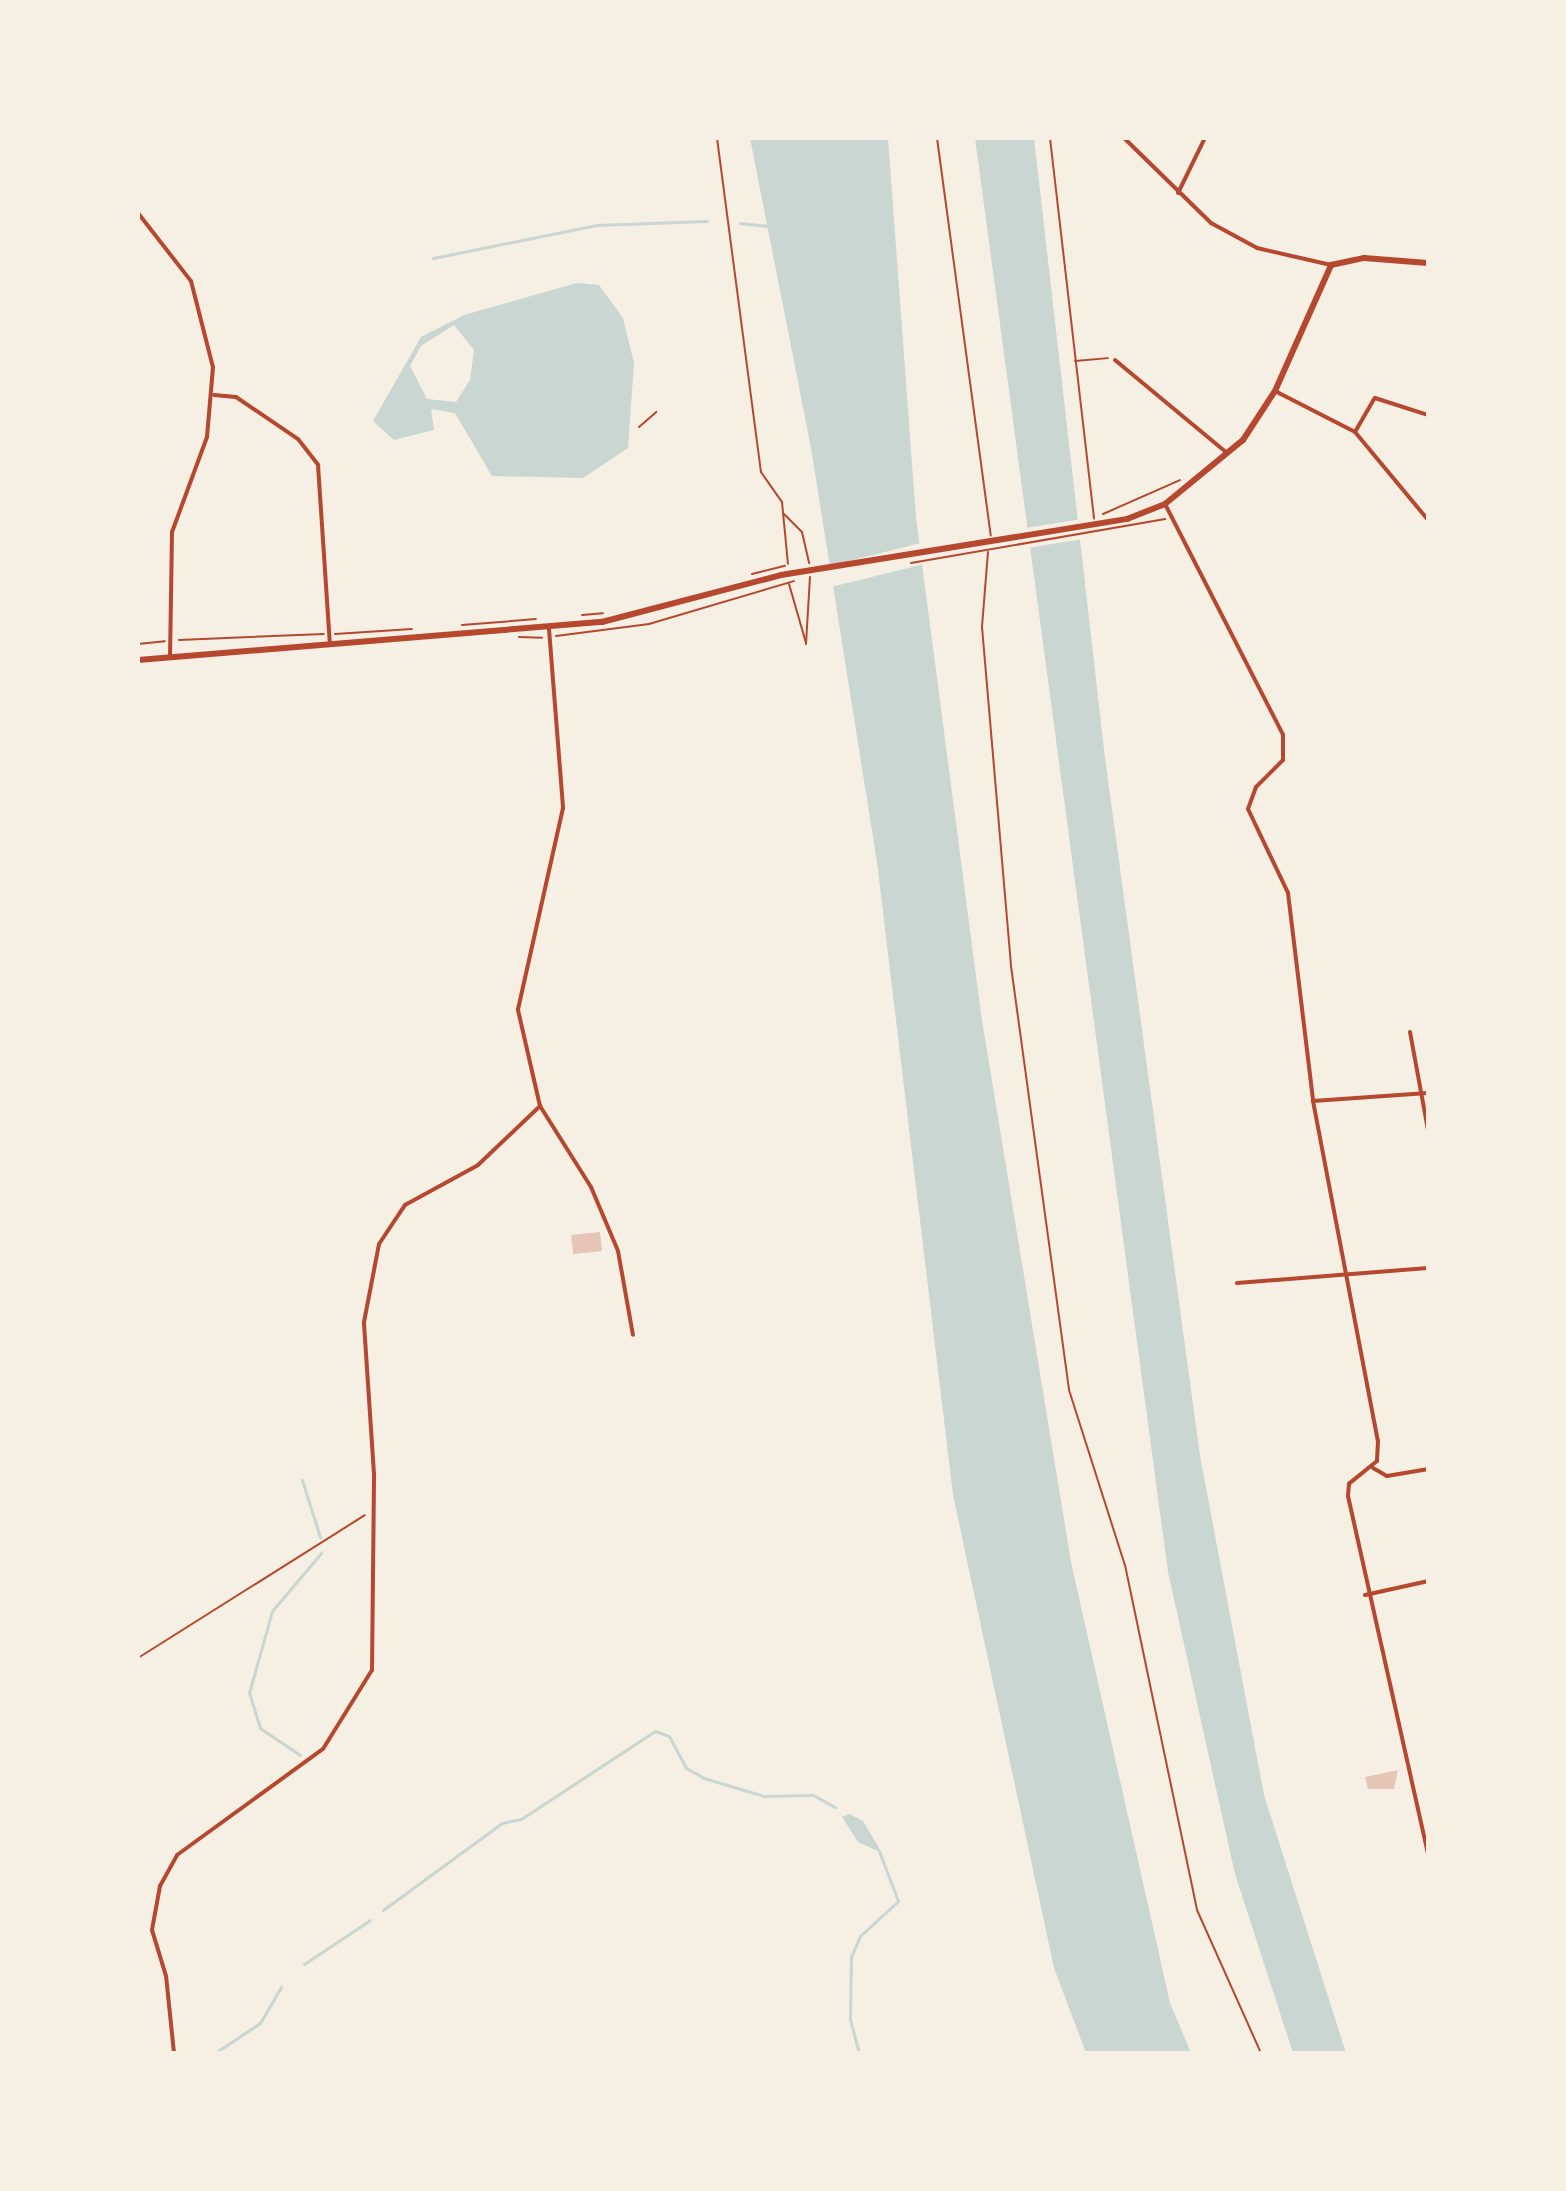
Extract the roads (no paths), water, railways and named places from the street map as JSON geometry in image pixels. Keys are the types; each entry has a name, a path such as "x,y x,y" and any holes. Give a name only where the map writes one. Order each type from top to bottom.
{"main road":[{"path":"138,660 549,629 639,616 795,572 1007,544 1092,526 1165,504 1229,455 1275,391 1331,265 1353,258 1428,263"}],"street":[{"path":"1124,138 1178,194 1257,248 1331,265"},
{"path":"1178,194 1205,138"},
{"path":"138,213 191,281 210,343 214,395 202,458 172,532 170,657"},
{"path":"1115,360 1229,455"},
{"path":"1275,391 1355,432 1428,520"},
{"path":"214,395 236,397 298,439 318,465 330,644"},
{"path":"1355,432 1375,398 1428,415"},
{"path":"1165,504 1283,735 1283,760 1256,787 1248,809 1288,893 1313,1101 1378,1441 1373,1468 1348,1489 1365,1595 1428,1854"},
{"path":"549,629 563,808 518,1010 540,1106 591,1187 618,1251 633,1335"},
{"path":"1410,1032 1428,1130"},
{"path":"1313,1101 1428,1093"},
{"path":"174,2053 166,1976 152,1930 160,1886 177,1855 323,1749 357,1700 377,1641 368,1564 373,1504 364,1322 379,1244 405,1205 478,1165 540,1106"},
{"path":"1237,1283 1428,1268"},
{"path":"1373,1468 1387,1476 1428,1469"},
{"path":"1365,1595 1428,1581"}],"lane":[{"path":"937,138 991,535"}],"waterway":[{"path":"433,258 596,225 707,221"},
{"path":"740,223 768,226"},
{"path":"302,1480 320,1537"},
{"path":"300,1755 260,1728 249,1693 272,1611 321,1553"},
{"path":"383,1910 502,1823 521,1819 655,1731 669,1736 686,1768 704,1778 764,1796 813,1795 835,1807"},
{"path":"859,2053 850,2019 851,1957 860,1936 898,1901 879,1851"},
{"path":"304,1964 370,1920"},
{"path":"215,2053 260,2023 281,1987"}]}
